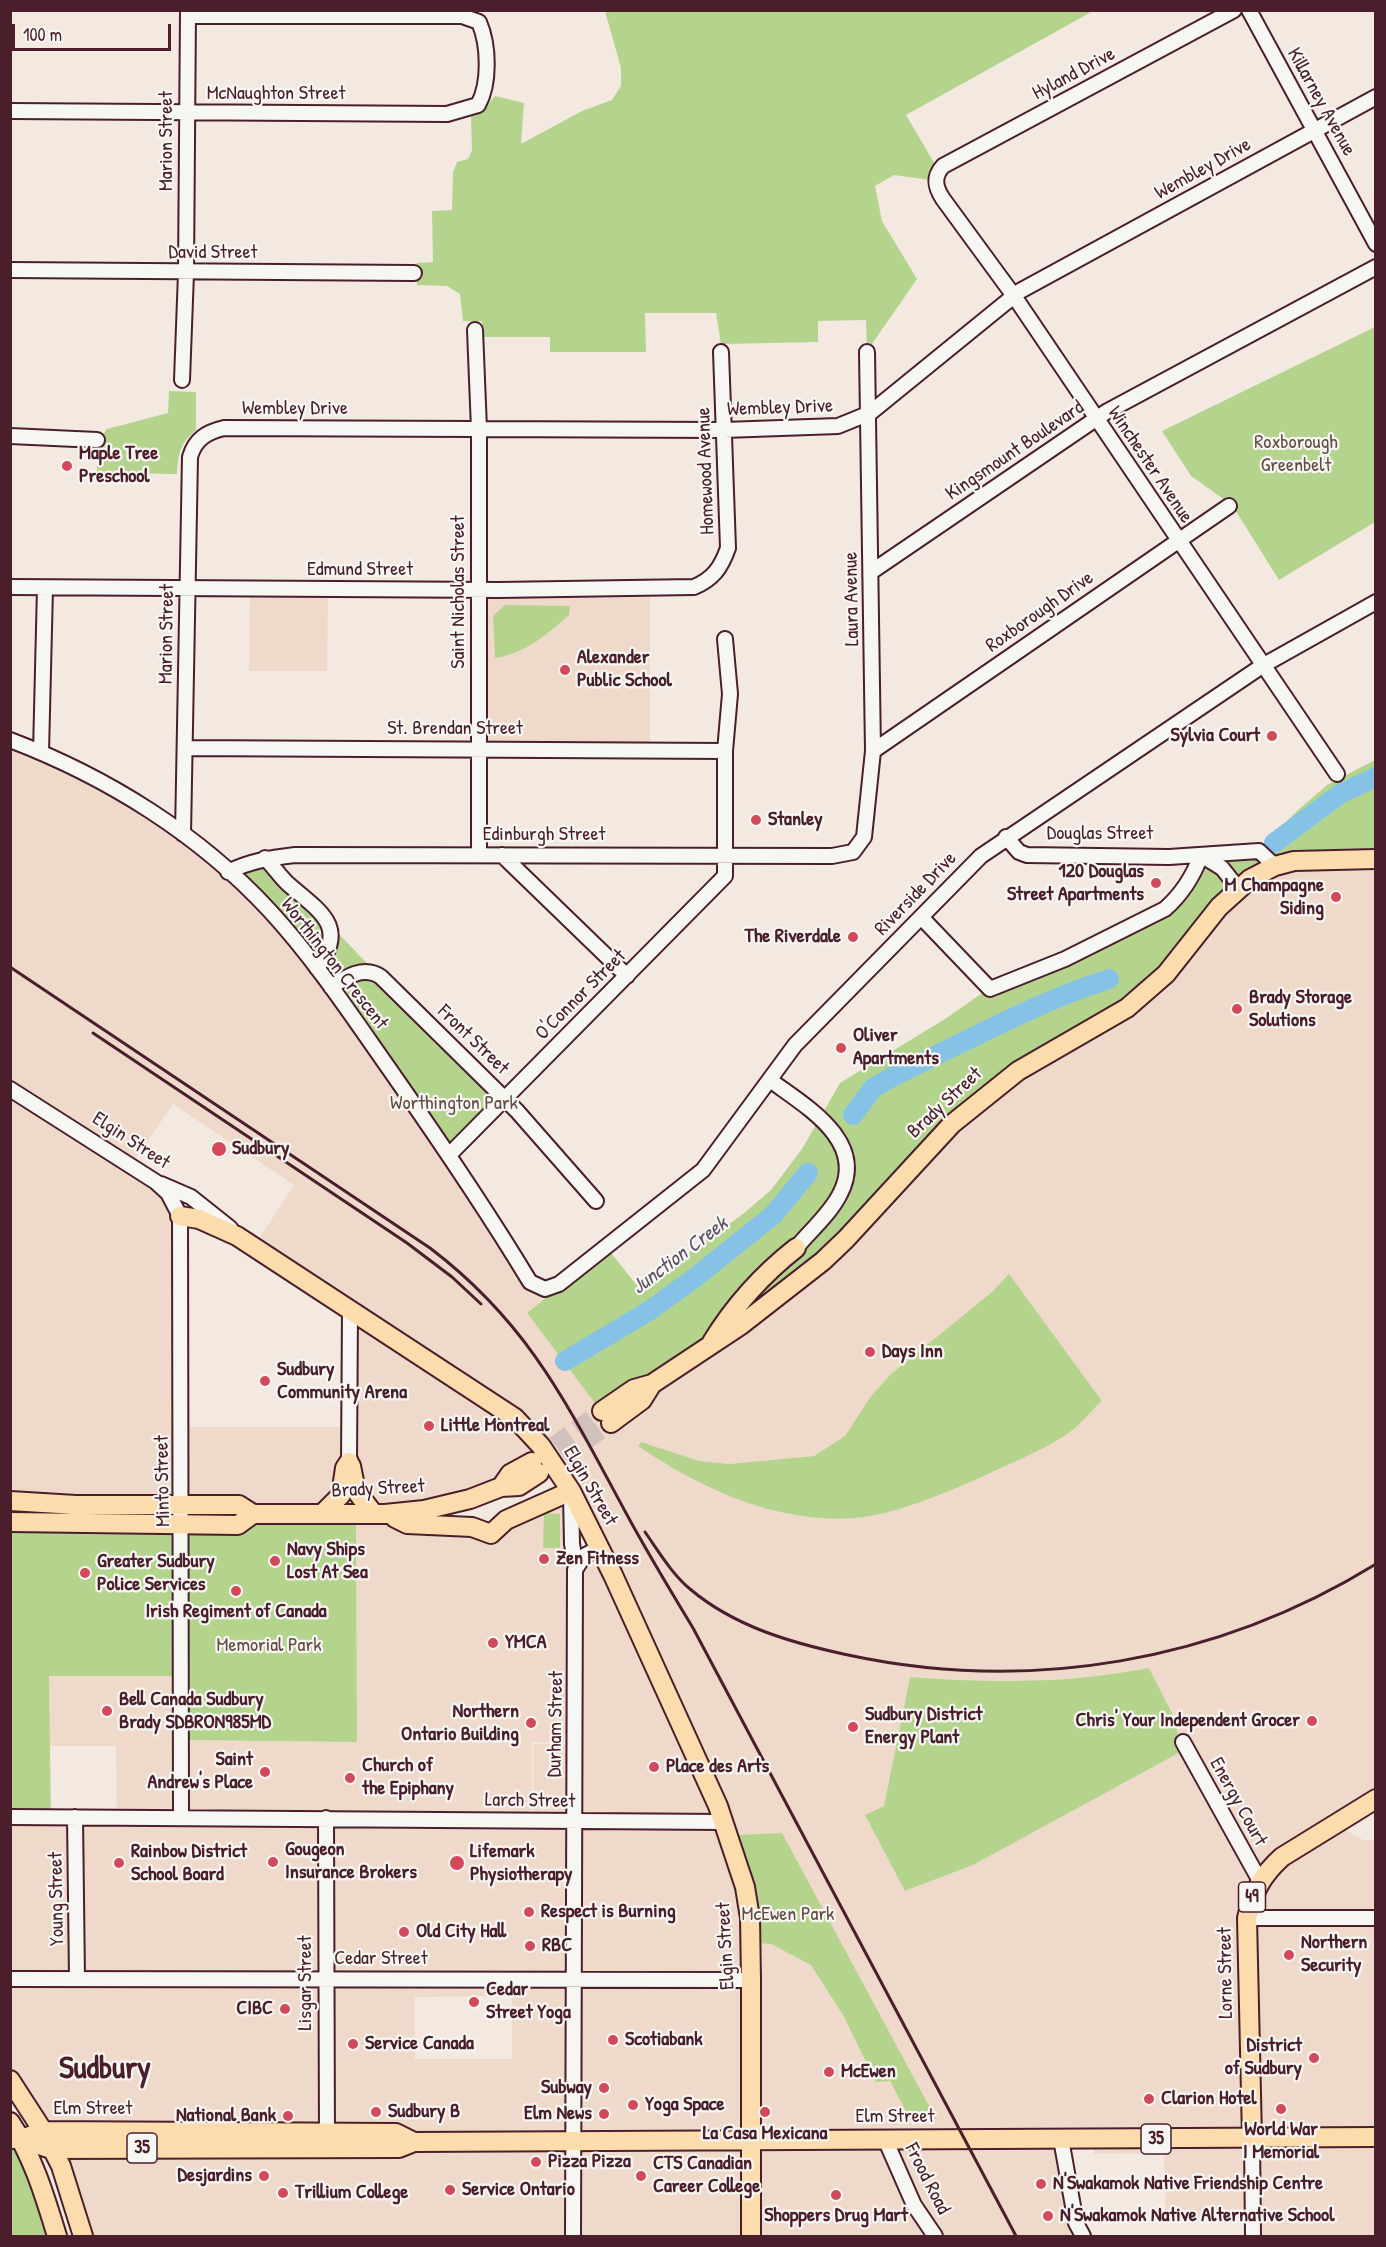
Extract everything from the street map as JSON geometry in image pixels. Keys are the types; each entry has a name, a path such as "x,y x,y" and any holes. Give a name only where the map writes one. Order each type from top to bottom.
{"main road":[{"path":"1275,866 1315,858 1376,859"},
{"name":"Brady Street","path":"606,1417 634,1389 652,1384 710,1346 785,1291 846,1239 952,1124 1000,1083 1110,1020 1151,989 1238,888 1275,866"},
{"name":"Elgin Street","path":"180,1216 199,1219 237,1236 523,1424 571,1491 725,1822 745,1887 750,1918 751,2236"},
{"path":"785,1291 783,1276 786,1265 796,1248"},
{"path":"710,1346 725,1321 752,1289 796,1248"},
{"path":"322,1514 341,1495 345,1468 349,1462 353,1469 356,1491 380,1514 407,1524 472,1527 491,1534 507,1520 571,1491"},
{"name":"Brady Street","path":"10,1501 76,1505 239,1505 253,1514 380,1514 448,1505 501,1487 519,1486 536,1468"},
{"name":"Brady Street","path":"10,1522 238,1525 253,1514"},
{"name":"Lorne Street","path":"1252,2138 1247,1918 1253,1894 1260,1881 1282,1857 1376,1799"},
{"path":"10,2080 43,2132 61,2166 83,2236"},
{"path":"10,2122 57,2236"},
{"name":"Elm Street","path":"16,2139 43,2132 327,2140"},
{"name":"Elm Street","path":"16,2139 51,2148 327,2140 396,2133 414,2142 1376,2137"}],"street":[{"name":"Hyland Drive","path":"937,176 943,166 1234,10"},
{"name":"Killarney Avenue","path":"1249,10 1376,244"},
{"path":"188,13 296,13"},
{"name":"Marion Street","path":"182,380 186,273 188,13"},
{"name":"McNaughton Street","path":"10,111 447,114 468,110 478,105 483,95 484,34 479,22 462,16 296,13"},
{"name":"Wembley Drive","path":"201,438 214,430 224,428 724,430 829,428 847,423 870,413 1014,296 1376,97"},
{"name":"Winchester Avenue","path":"937,176 937,189 1014,296 1337,774"},
{"name":"Kingsmount Boulevard","path":"871,572 1095,419 1376,267"},
{"name":"David Street","path":"10,270 414,273"},
{"name":"Saint Nicholas Street","path":"475,330 479,429 479,855"},
{"name":"Homewood Avenue","path":"707,581 723,563 728,548 721,352"},
{"name":"Laura Avenue","path":"860,845 866,826 873,751 870,413 867,352"},
{"path":"10,436 97,440"},
{"name":"Marion Street","path":"183,834 190,457 193,447 201,438"},
{"name":"Roxborough Drive","path":"873,751 1229,506"},
{"name":"Edmund Street","path":"10,587 685,589 707,581"},
{"path":"41,752 45,588"},
{"name":"Riverside Drive","path":"549,1288 573,1273 703,1170 795,1045 981,856 1262,666 1376,602"},
{"path":"725,639 730,694 725,751 725,855"},
{"name":"Worthington Crescent","path":"10,740 41,752 109,785 183,834 268,910 331,987 449,1155 530,1282 541,1289 549,1288"},
{"name":"St. Brendan Street","path":"185,748 725,751"},
{"name":"Douglas Street","path":"1006,837 1019,852 1027,855 1201,855 1216,852 1259,851 1275,866"},
{"name":"Edinburgh Street","path":"228,872 244,864 265,858 295,855 832,856 853,852 860,845"},
{"path":"502,855 627,976"},
{"name":"O'Connor Street","path":"449,1155 721,882 725,870 725,855"},
{"path":"922,918 990,989 1065,959 1165,909 1177,898 1189,881 1201,855 1222,868 1238,888"},
{"path":"265,858 286,881 325,916 331,926 330,948 316,968"},
{"name":"Front Street","path":"331,987 354,974 374,972 505,1098 596,1201"},
{"path":"770,1080 823,1119 839,1140 845,1156 845,1182 841,1194 796,1248"},
{"name":"Elgin Street","path":"10,1089 156,1182 168,1193 180,1216"},
{"path":"156,1182 191,1197 237,1236"},
{"name":"Minto Street","path":"180,1216 183,1525 181,1817"},
{"path":"349,1462 350,1311"},
{"name":"Durham Street","path":"571,1491 572,1544 576,1567 573,2236"},
{"path":"576,1567 584,1556 599,1548"},
{"name":"Energy Court","path":"1182,1742 1260,1881"},
{"name":"Larch Street","path":"10,1817 725,1822"},
{"name":"Young Street","path":"75,1817 77,1979"},
{"name":"Lisgar Street","path":"326,1818 327,2140"},
{"path":"1247,1918 1376,1918"},
{"name":"Cedar Street","path":"10,1979 751,1980"},
{"path":"1252,2138 1253,2236"},
{"name":"Frood Road","path":"885,2139 914,2205 935,2236"},
{"path":"1061,2139 1076,2223 1083,2236"}],"shaded area":[{"path":"250,591 328,591 327,671 249,671"},
{"name":"Alexander Public School","path":"650,591 650,749 479,748 479,592"},
{"path":"11,741 102,782 148,811 201,849 268,910 326,982 449,1156 542,1300 527,1313 597,1406 614,1422 643,1401 653,1384 742,1325 825,1261 953,1125 1000,1084 1111,1021 1153,988 1186,953 1220,908 1251,879 1295,861 1375,859 1376,1798 1335,1824 1363,1840 1375,1840 1375,2135 1254,2137 1248,1918 1260,1879 1201,1776 1259,1881 1252,1894 1246,1918 1251,2139 1375,2138 1375,2236 1254,2236 1254,2220 1166,2221 1164,2153 1094,2154 1093,2138 976,2137 977,2140 1060,2140 1075,2225 1081,2236 86,2236 55,2150 398,2150 414,2141 396,2133 44,2131 11,2079 11,1818 117,1817 116,1746 49,1746 49,1676 183,1676 183,1740 357,1742 356,1515 375,1515 357,1491 354,1469 348,1461 341,1495 321,1515 253,1515 239,1504 76,1504 11,1500","holes":["173,1104 294,1185 253,1248 349,1311 348,1427 181,1427 179,1217 167,1194 156,1183 129,1168","1009,1275 1102,1401 1075,1428 972,1481 892,1511 856,1518 800,1516 767,1508 722,1492 665,1464 638,1445 641,1442 699,1461 729,1464 814,1456 845,1436 871,1396 891,1374 992,1292","544,1452 572,1489 615,1574 726,1822 575,1822 574,1980 513,1981 572,1980 574,1821 532,1820 532,1742 574,1743 576,1595 570,1492 507,1520 491,1535 472,1528 406,1524 384,1514 447,1505 484,1493 500,1486 509,1473","1149,1668 1176,1721 1178,1736 1186,1749 973,1865 906,1891 865,1815 884,1807 910,1677 1019,1683 1112,1675","512,1996 512,2059 415,2059 415,1997"]},
{"path":"599,1549 723,1821 533,1819 533,1744 576,1744 576,1570"}],"green space":[{"path":"605,11 1093,11 906,115 939,171 937,181 894,175 875,186 882,221 917,279 867,351 866,320 818,321 818,342 721,344 716,313 645,313 646,352 550,352 550,337 482,337 482,321 463,321 460,294 447,286 417,285 417,263 433,262 432,211 452,210 453,172 457,162 468,159 472,151 471,117 482,112 495,96 524,103 521,144 582,111 612,100 621,86 621,68"},
{"name":"Roxborough Greenbelt","path":"1375,327 1375,522 1279,580 1232,505 1191,476 1162,431"},
{"path":"169,391 196,392 196,430 181,449 177,474 97,473 97,441 107,429 168,413"},
{"path":"505,605 570,606 569,615 535,642 506,656 495,658 493,616"},
{"path":"1375,760 1375,859 1261,874 1167,975 1019,1071 742,1325 597,1406 527,1313 607,1248 639,1288 743,1214 771,1190 802,1149 840,1083 945,1019 988,989 1165,908 1197,864 1257,851 1327,785"},
{"name":"Worthington Park","path":"267,859 381,978 505,1099 449,1156 331,988 228,874"},
{"path":"1009,1274 1102,1401 1067,1434 1046,1447 957,1488 905,1507 870,1516 825,1518 768,1509 740,1500 687,1476 638,1446 641,1442 699,1461 729,1464 814,1456 845,1436 871,1396 891,1374 992,1292"},
{"path":"544,1513 560,1514 560,1548 543,1548"},
{"name":"Memorial Park","path":"253,1515 356,1515 357,1742 182,1740 183,1676 49,1676 51,1818 11,1818 10,1523 95,1526"},
{"path":"1149,1668 1176,1721 1178,1736 1186,1749 973,1865 905,1891 865,1815 884,1806 910,1677 1030,1681 1088,1677"},
{"name":"McEwen Park","path":"782,1833 936,2119 907,2113 890,2081 876,2082 843,2015 811,1965 771,1944 756,1943 737,1835"},
{"path":"11,2140 22,2140 56,2236 11,2236"}],"waterway":[{"name":"Junction Creek","path":"1274,843 1340,794 1376,777"},
{"name":"Junction Creek","path":"853,1115 873,1088 894,1076 1027,1011 1109,979"},
{"name":"Junction Creek","path":"565,1361 649,1311 697,1276 773,1215 808,1173"}],"tunnel":[{"path":"533,1461 602,1411"},
{"path":"541,1472 611,1423"}],"railway":[{"path":"10,967 430,1248 495,1306 521,1337 565,1402 642,1542 693,1628 1016,2236"},
{"path":"93,1033 407,1243 452,1277 481,1304"},
{"path":"645,1532 672,1570 690,1589 726,1614 765,1632 848,1655 916,1666 985,1671 1053,1669 1121,1661 1187,1646 1252,1625 1315,1598 1376,1564"}],"place":[{"name":"Maple Tree Preschool","path":"67,466"},
{"name":"Alexander Public School","path":"565,670"},
{"name":"Sylvia Court","path":"1272,736"},
{"name":"Stanley","path":"756,820"},
{"name":"120 Douglas Street Apartments","path":"1156,883"},
{"name":"M Champagne Siding","path":"1336,897"},
{"name":"The Riverdale","path":"853,937"},
{"name":"Brady Storage Solutions","path":"1237,1009"},
{"name":"Oliver Apartments","path":"841,1048"},
{"name":"Sudbury","path":"219,1149"},
{"name":"Days Inn","path":"870,1352"},
{"name":"Sudbury Community Arena","path":"265,1381"},
{"name":"Little Montreal","path":"429,1426"},
{"name":"Zen Fitness","path":"544,1559"},
{"name":"Navy Ships Lost At Sea","path":"275,1561"},
{"name":"Greater Sudbury Police Services","path":"85,1573"},
{"name":"Irish Regiment of Canada","path":"236,1591"},
{"name":"YMCA","path":"493,1643"},
{"name":"Bell Canada Sudbury Brady SDBRON985MD","path":"107,1711"},
{"name":"Chris' Your Independent Grocer","path":"1312,1721"},
{"name":"Northern Ontario Building","path":"531,1723"},
{"name":"Sudbury District Energy Plant","path":"853,1727"},
{"name":"Place des Arts","path":"654,1767"},
{"name":"Saint Andrew's Place","path":"265,1772"},
{"name":"Church of the Epiphany","path":"350,1778"},
{"name":"Gougeon Insurance Brokers","path":"273,1862"},
{"name":"Rainbow District School Board","path":"119,1863"},
{"name":"Lifemark Physiotherapy","path":"457,1863"},
{"name":"Respect is Burning","path":"529,1912"},
{"name":"Old City Hall","path":"404,1932"},
{"name":"RBC","path":"530,1946"},
{"name":"Northern Security","path":"1289,1955"},
{"name":"Cedar Street Yoga","path":"474,2002"},
{"name":"CIBC","path":"285,2009"},
{"name":"Scotiabank","path":"613,2040"},
{"name":"Service Canada","path":"353,2044"},
{"name":"District of Sudbury","path":"1314,2058"},
{"name":"McEwen","path":"829,2072"},
{"name":"Subway","path":"604,2088"},
{"name":"Clarion Hotel","path":"1149,2099"},
{"name":"Yoga Space","path":"633,2105"},
{"name":"World War I Memorial","path":"1281,2109"},
{"name":"Sudbury B","path":"376,2112"},
{"name":"La Casa Mexicana","path":"765,2112"},
{"name":"Elm News","path":"604,2114"},
{"name":"National Bank","path":"288,2116"},
{"name":"Pizza Pizza","path":"536,2162"},
{"name":"Desjardins","path":"264,2176"},
{"name":"CTS Canadian Career College","path":"641,2176"},
{"name":"N'Swakamok Native Friendship Centre","path":"1041,2184"},
{"name":"Service Ontario","path":"450,2190"},
{"name":"Trillium College","path":"283,2193"},
{"name":"Shoppers Drug Mart","path":"836,2195"},
{"name":"N'Swakamok Native Alternative School","path":"1048,2216"}],"district":[{"name":"Sudbury","path":"105,2069"}]}
